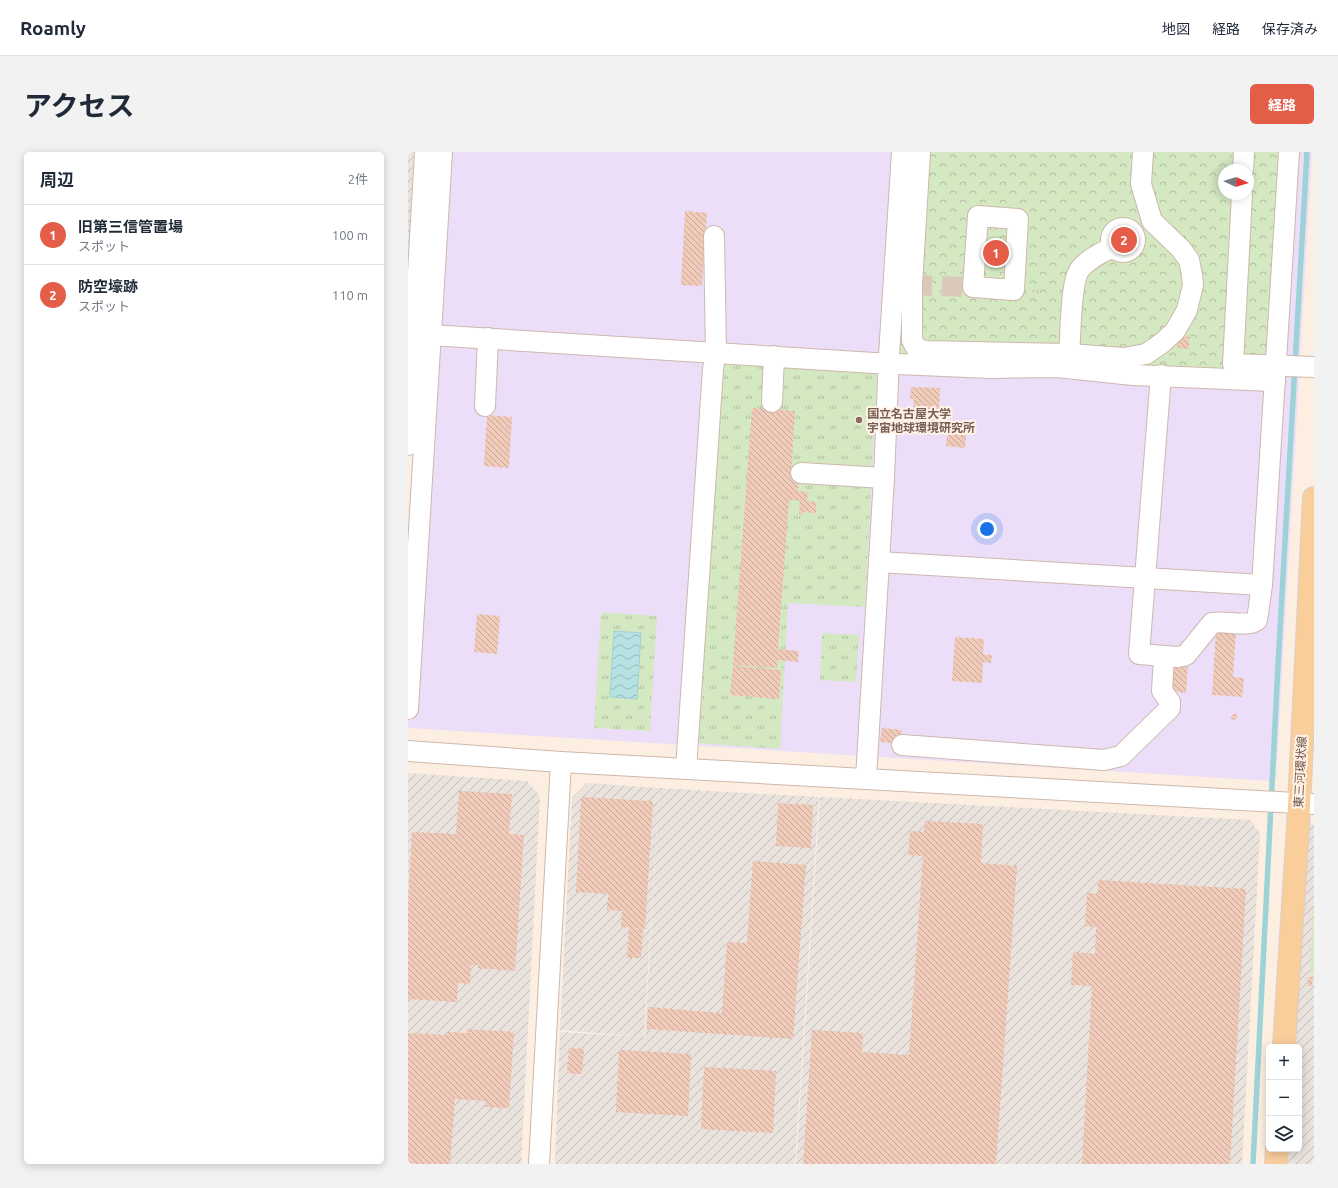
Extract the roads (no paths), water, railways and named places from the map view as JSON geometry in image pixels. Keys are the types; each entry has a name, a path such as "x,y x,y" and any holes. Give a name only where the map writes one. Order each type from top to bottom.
{"main road":[{"name":"東三河環状線","path":"1284,1044 1306,803 1314,498"},
{"path":"1276,1164 1277,1152"}],"street":[{"path":"408,445 425,152"},
{"path":"408,709 442,152"},
{"path":"866,778 902,152"},
{"path":"920,152 912,285 912,340 916,348 925,352 1069,354 1124,358 1146,354 1162,343 1175,331 1187,310 1193,285 1189,260 1172,239 1152,221 1141,184 1143,152"},
{"path":"1243,164 1244,152"},
{"path":"1161,375 1144,578 1140,654 1164,656 1186,655 1212,623 1220,621 1254,623 1257,620 1290,369 1289,152"},
{"path":"1242,200 1233,364 1290,369"},
{"path":"1069,354 1074,288 1077,273 1087,262 1099,254 1113,248 1111,240 1116,230 1127,228 1133,233 1152,221"},
{"path":"686,769 713,369 716,352 714,236"},
{"path":"430,335 889,363 991,368 1057,367 1133,375 1290,369"},
{"path":"484,406 488,338"},
{"path":"772,402 774,356"},
{"path":"801,473 884,478"},
{"path":"878,562 1262,585"},
{"path":"902,745 1113,759 1121,756 1170,708 1170,702 1162,691 1164,656"},
{"path":"408,751 561,762 1306,803"},
{"path":"539,1164 561,762"}],"water":[{"path":"614,631 641,633 637,699 610,697"}],"waterway":[{"path":"1253,1164 1278,665 1307,152"}],"tunnel":[{"path":"912,285 973,287"}],"place":[{"name":"防空壕跡","path":"1124,240"},
{"name":"旧第三信管置場","path":"996,253"},
{"name":"国立名古屋大学 宇宙地球環境研究所","path":"859,420"}]}
